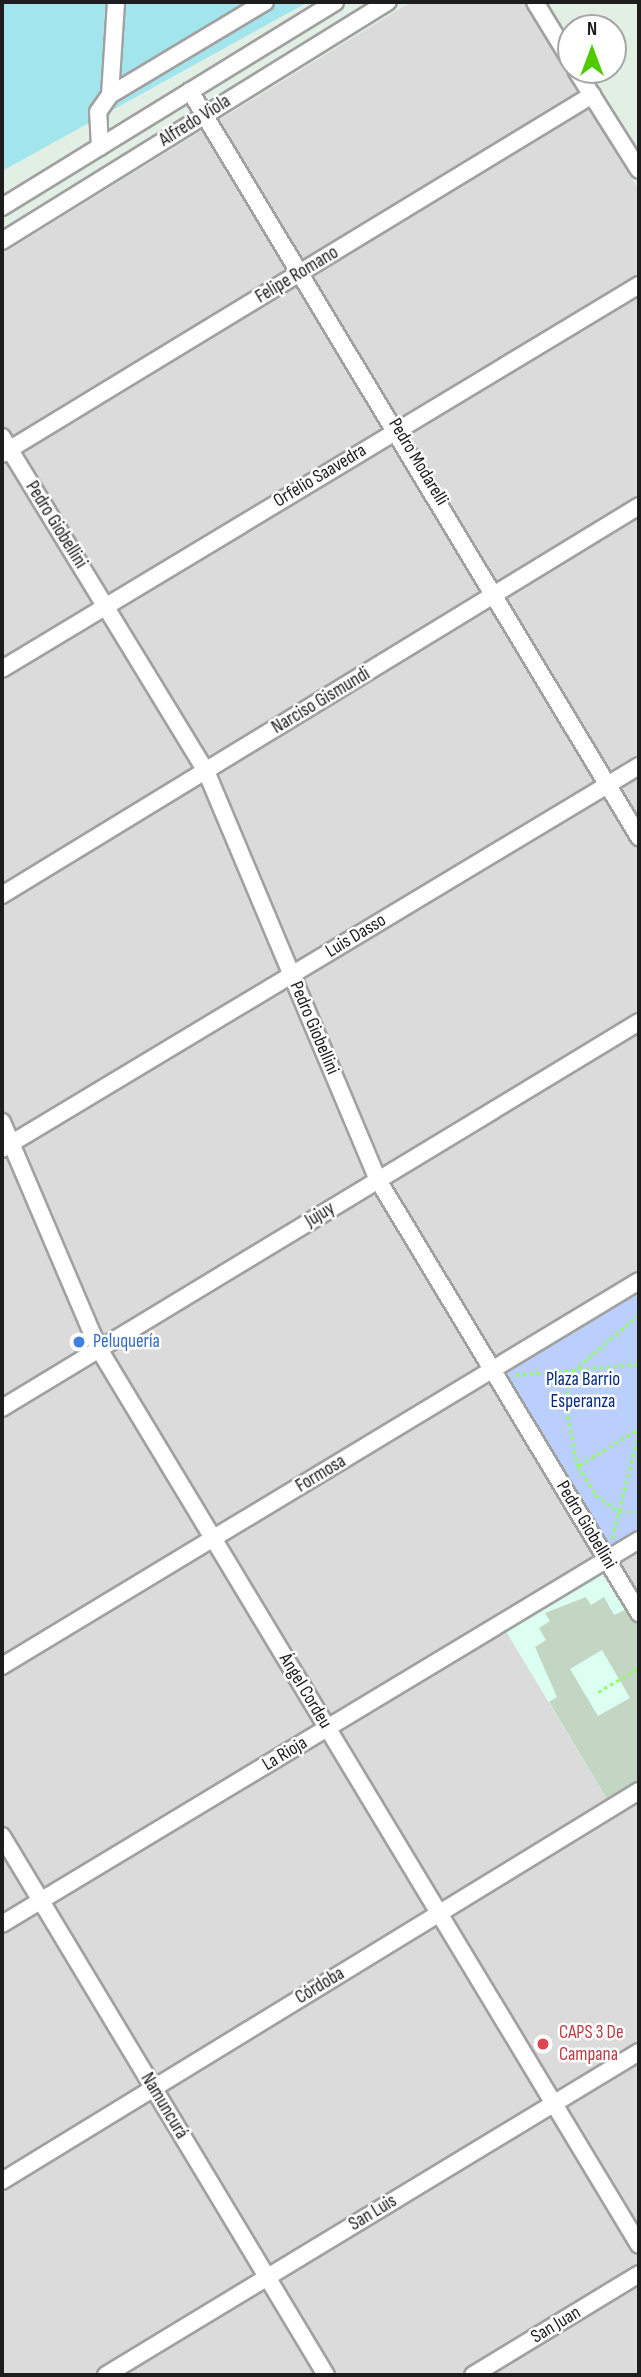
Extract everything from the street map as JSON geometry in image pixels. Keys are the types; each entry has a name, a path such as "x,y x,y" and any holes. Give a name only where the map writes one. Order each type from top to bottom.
{"street":[{"path":"110,94 116,2"},
{"path":"100,147 98,111 110,94 265,2"},
{"name":"Alfredo Viola","path":"2,207 335,2"},
{"name":"Alfredo Viola","path":"2,241 388,2"},
{"path":"535,2 557,38"},
{"path":"585,84 639,170"},
{"name":"Pedro Modarelli","path":"190,91 300,273 399,429 639,836"},
{"name":"Felipe Romano","path":"4,447 300,273 592,95"},
{"name":"Orfelio Saavedra","path":"2,669 639,285"},
{"name":"Pedro Giobellini","path":"4,447 106,605 206,771 378,1180 639,1613"},
{"name":"Narciso Gismundi","path":"2,895 639,506"},
{"name":"Luis Dasso","path":"6,1147 639,766"},
{"name":"Jujuy","path":"2,1408 639,1022"},
{"name":"Ángel Cordeu","path":"2,1122 6,1147 99,1349 639,2245"},
{"name":"Formosa","path":"2,1666 639,1281"},
{"name":"La Rioja","path":"2,1924 639,1540"},
{"name":"Córdoba","path":"2,2181 639,1791"},
{"name":"Namuncurá","path":"2,1836 326,2375"},
{"name":"San Luis","path":"106,2375 639,2052"},
{"name":"San Juan","path":"474,2375 639,2274"}],"path":[{"path":"639,1315 573,1373 565,1402 578,1466 603,1503 619,1512 639,1512"},
{"path":"492,1370 528,1379 639,1364"},
{"path":"578,1466 639,1431"},
{"path":"607,1560 639,1431"},
{"path":"598,1692 639,1668"}],"shaded area":[{"path":"2,2 308,2 2,171"},
{"path":"411,2 524,2 557,56 557,84 574,84 639,190 639,2375 2,2375 2,254"},
{"path":"605,1567 639,1622 639,1783 608,1801 504,1628"}],"green space":[{"name":"Plaza Barrio Esperanza","path":"639,1293 639,1530 610,1547 505,1372"}],"building":[{"path":"586,1597 591,1605 604,1597 614,1615 625,1610 639,1623 639,1781 607,1799 549,1702 557,1697 535,1647 546,1640 539,1628 550,1621 545,1613","holes":["602,1650 630,1698 598,1716 570,1669"]}],"place":[{"name":"Peluquería","path":"79,1342"},
{"name":"CAPS 3 De Campana","path":"543,2044"}]}
